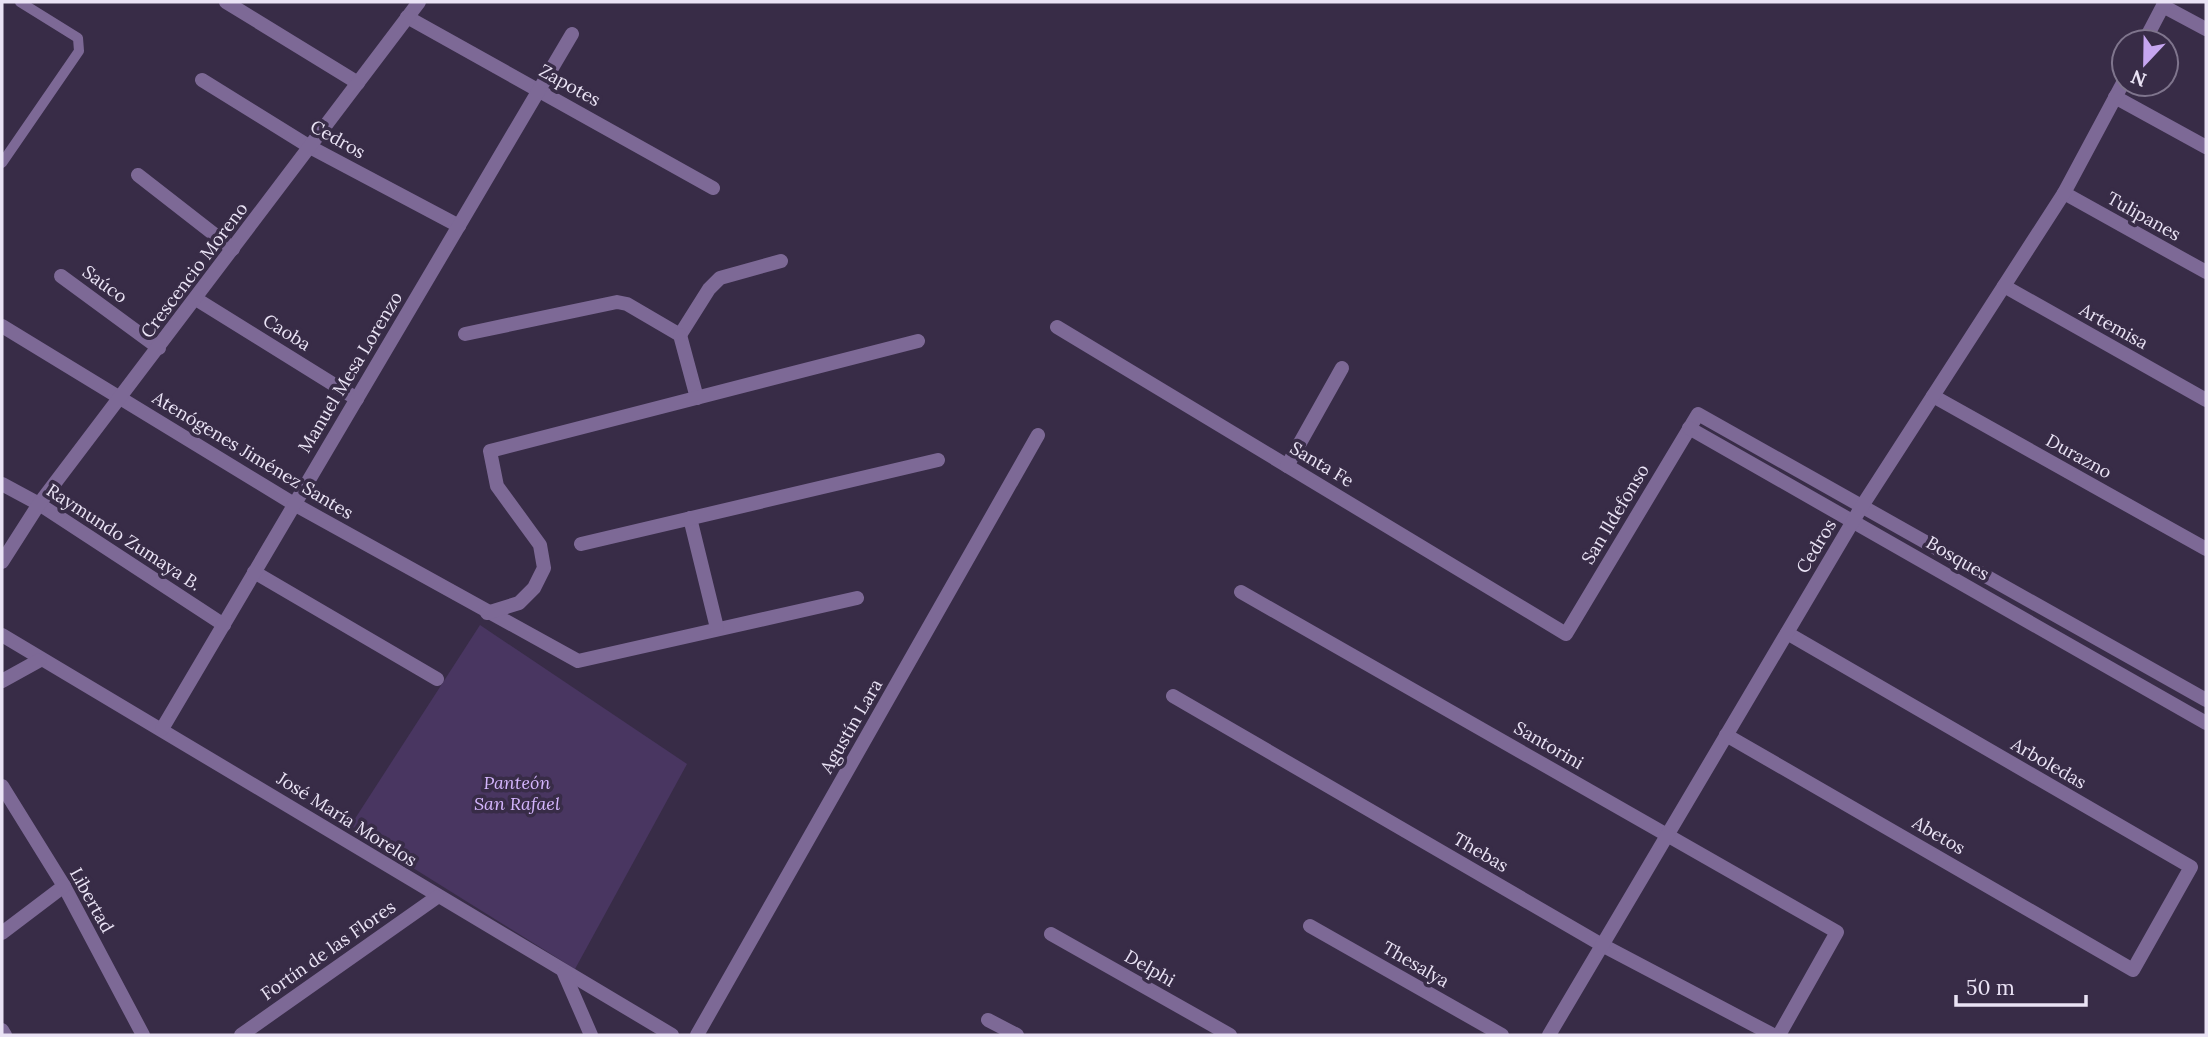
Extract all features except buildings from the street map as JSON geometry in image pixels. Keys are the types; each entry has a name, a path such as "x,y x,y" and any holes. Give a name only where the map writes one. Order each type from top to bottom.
{"street":[{"path":"226,2 358,83"},
{"name":"Crescencio Moreno","path":"2,562 38,504 419,2"},
{"path":"2151,28 2164,4 2206,29"},
{"name":"Zapotes","path":"407,17 713,188"},
{"name":"Manuel Mesa Lorenzo","path":"162,729 572,34"},
{"name":"Cedros","path":"202,80 310,147 459,226"},
{"name":"Cedros","path":"1554,1033 1602,945 1862,506 2064,193 2114,98"},
{"path":"2117,98 2206,147"},
{"path":"138,175 233,249"},
{"name":"Tulipanes","path":"2064,193 2206,272"},
{"path":"680,335 709,289 720,278 781,261"},
{"name":"Saúco","path":"61,276 159,348"},
{"name":"Artemisa","path":"2004,286 2206,400"},
{"name":"Caoba","path":"196,299 357,399"},
{"path":"465,334 617,302 627,304 680,335 697,398"},
{"name":"Atenógenes Jiménez Santes","path":"2,326 294,504 578,661 857,598"},
{"name":"Santa Fe","path":"1057,327 1566,634"},
{"path":"487,613 519,603 534,588 544,568 540,545 497,486 490,451 918,341"},
{"path":"1287,466 1342,368"},
{"name":"Durazno","path":"1933,396 2206,549"},
{"name":"Bosques","path":"1698,414 2206,700"},
{"name":"San Ildefonso","path":"1566,634 1698,414"},
{"name":"Bosques","path":"1689,428 2206,723"},
{"name":"Agustín Lara","path":"697,1035 1038,435"},
{"path":"581,544 938,460"},
{"name":"Raymundo Zumaya B.","path":"2,484 38,504 224,625"},
{"path":"690,519 717,628"},
{"path":"254,572 437,679"},
{"name":"Santorini","path":"1241,592 1837,932 1779,1035"},
{"name":"Arboledas","path":"1787,633 2191,867 2133,970"},
{"name":"José María Morelos","path":"2,635 564,973 672,1035"},
{"path":"2,681 40,660"},
{"name":"Thebas","path":"1173,696 1602,945 1773,1035"},
{"name":"Abetos","path":"1726,734 2133,970"},
{"name":"Libertad","path":"2,786 64,886 143,1035"},
{"path":"2,933 64,886"},
{"name":"Fortín de las Flores","path":"241,1035 437,897"},
{"name":"Thesalya","path":"1310,926 1502,1035"},
{"name":"Delphi","path":"1051,934 1230,1035"},
{"path":"564,973 591,1035"},
{"path":"988,1020 1017,1035"},
{"path":"2,1030 5,1035"}],"lane":[{"path":"2,163 79,51 78,38 20,2"}],"green space":[{"name":"Panteón San Rafael","path":"480,625 687,764 575,969 349,828"}]}
